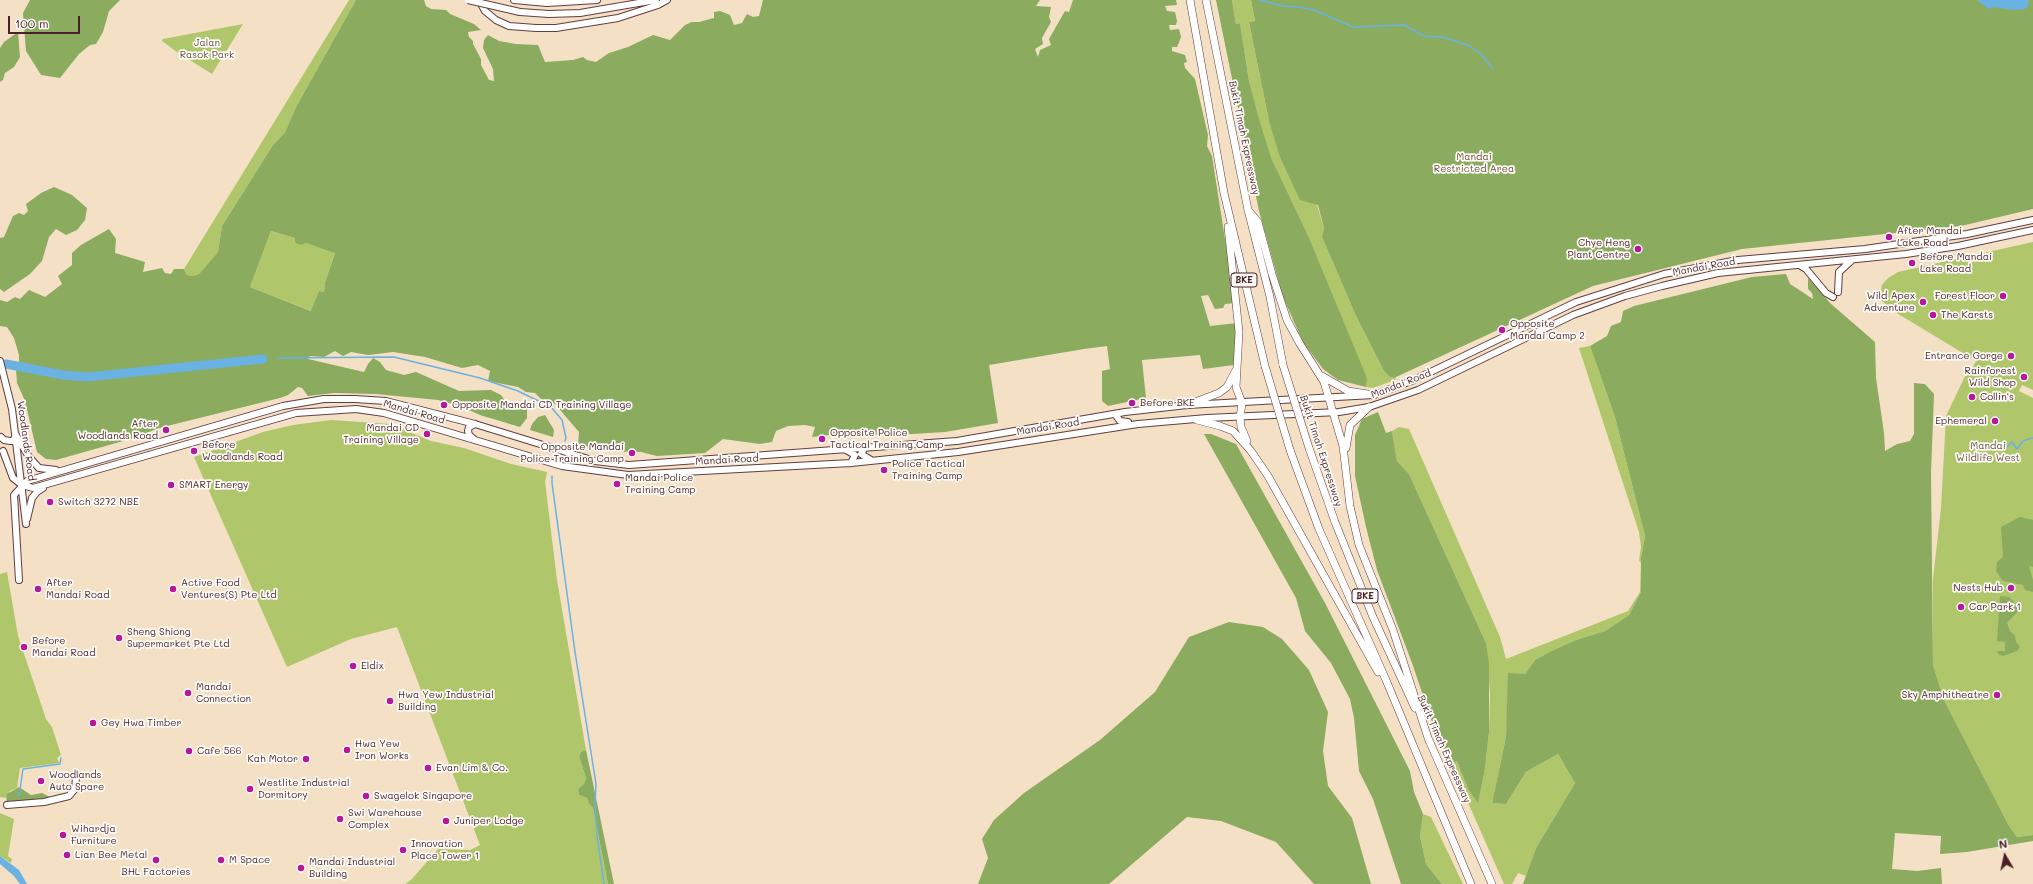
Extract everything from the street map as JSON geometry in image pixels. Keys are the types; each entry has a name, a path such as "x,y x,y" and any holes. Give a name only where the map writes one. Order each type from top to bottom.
{"highway":[{"name":"BKE","path":"1190,0 1224,193 1265,366 1290,450 1318,529 1386,680 1471,884"},
{"name":"Bukit Timah Expressway","path":"1206,0 1248,210 1270,297 1283,365 1309,448 1335,522 1373,617 1430,741 1492,884"},
{"path":"1224,193 1238,318 1236,370 1237,392 1242,403 1240,418 1241,427 1251,451"},
{"path":"1248,210 1258,222 1272,274 1287,320 1324,382 1343,446 1350,506 1360,545 1393,630 1430,741"},
{"path":"1187,405 1219,393 1227,387 1236,370"},
{"path":"1319,374 1348,391 1374,395"},
{"path":"1346,466 1346,439 1350,425 1369,407"},
{"path":"1197,420 1232,431 1251,451 1272,483 1379,673 1386,680"}],"main road":[{"path":"468,0 520,12 549,14 580,13 656,0"},
{"path":"479,0 486,11 496,20 509,26 556,28 618,18 658,5 667,0"},
{"path":"483,0 486,11"},
{"path":"514,0 522,2 547,3 597,0"},
{"name":"Mandai Road","path":"22,485 27,481 63,470 283,406 324,400 355,399 386,401 475,424 595,461 629,465 957,441 1115,414 1187,405 1374,395 1414,380 1576,302 1664,274 1738,260 1865,249 1967,234 2033,220"},
{"name":"Mandai Road","path":"56,483 296,413 356,409 384,413 562,466 628,475 851,463 958,452 1138,424 1334,413 1369,407 1418,390 1552,325 1625,296 1718,273 1801,266 1906,254 2033,230"},
{"path":"1967,234 1966,241 1970,243"},
{"path":"1838,292 1837,278 1839,272 1852,260"},
{"path":"1801,266 1806,269 1826,293 1833,297"},
{"name":"Woodlands Road","path":"0,361 16,435 26,524 30,502 37,492"},
{"path":"1115,414 1122,422 1138,424"},
{"path":"475,424 469,427 468,431 469,435 476,441"},
{"path":"217,425 226,427 228,432"},
{"path":"1,437 4,440 13,441 16,435"},
{"path":"16,435 29,457 38,468 63,470"},
{"path":"865,447 861,454 873,461"},
{"path":"840,450 849,451 855,455 851,463"},
{"path":"3,451 10,473 15,481 33,488 56,483"},
{"path":"25,512 28,500 37,492 56,483"},
{"path":"19,580 19,557 14,498 15,492 22,485"},
{"path":"7,804 44,802 69,796 75,789 76,778"}],"green space":[{"path":"30,0 120,0 109,11 103,32 96,44 90,45 79,54 60,78 41,75 26,51 23,13"},
{"path":"349,0 356,0 296,107 285,134 273,145 222,226 218,252 199,274 193,276 187,275 184,269"},
{"path":"356,0 424,0 426,6 431,9 446,10 450,14 474,24 481,30 468,32 469,37 473,41 473,44 481,59 481,65 489,80 494,81 493,69 483,48 484,40 488,35 499,41 516,44 538,45 545,62 573,60 583,57 587,60 596,62 609,53 628,47 653,35 670,40 685,25 692,22 699,22 714,18 714,12 720,11 730,15 734,25 742,23 747,14 753,17 759,16 763,0 1040,0 1036,6 1051,7 1049,17 1051,22 1042,38 1043,44 1035,49 1038,57 1040,50 1051,45 1049,39 1065,11 1069,12 1073,0 1176,0 1177,5 1165,6 1167,11 1175,12 1177,21 1176,25 1169,25 1170,30 1179,29 1181,37 1177,47 1172,47 1172,51 1185,55 1187,62 1184,63 1185,68 1195,79 1208,135 1207,146 1212,156 1235,303 1225,304 1223,308 1215,309 1208,295 1201,296 1210,326 1237,323 1234,365 1203,369 1200,355 1142,360 1146,398 1108,406 1102,401 1102,371 1110,369 1107,346 1084,349 989,365 998,423 945,432 896,435 838,434 812,437 815,427 805,425 788,426 776,431 772,442 760,444 723,439 705,453 657,456 641,452 601,451 578,444 579,432 555,404 542,400 535,393 526,392 518,387 488,381 490,371 478,365 462,368 425,357 393,352 368,355 351,352 343,356 335,351 324,357 310,356 308,359 364,372 373,358 380,362 386,370 404,375 416,372 459,391 491,390 501,395 508,405 515,403 527,404 527,418 520,427 438,400 376,394 334,393 308,396 302,388 298,387 288,395 280,398 159,428 134,438 56,460 46,459 37,452 25,401 17,383 16,369 19,361 19,355 14,338 7,327 0,326 0,300 7,302 15,297 20,299 29,290 45,297 62,284 58,276 72,265 72,253 81,245 109,229 116,239 115,253 145,262 143,272 162,268 165,273 171,274 174,269 184,269 187,275 193,276 199,274 218,252 222,226 273,145 285,133 296,107","holes":["271,231 295,238 295,242 298,244 302,245 306,243 335,253 325,282 324,292 319,291 311,311 250,287"]},
{"path":"1216,0 1232,0 1236,24 1240,23 1249,81 1272,160 1309,238 1364,371 1367,379 1366,387 1338,380 1323,369 1303,342 1283,297 1259,211"},
{"path":"1232,0 1251,0 1255,21 1249,22 1269,121 1317,205 1324,228 1322,237 1356,316 1384,371 1390,377 1396,377 1395,380 1373,388 1366,387 1367,379 1272,160 1259,123 1249,81 1240,23 1236,24"},
{"name":"Mandai Restricted Area","path":"1251,0 2033,0 2033,209 1961,226 1742,249 1593,286 1396,377 1390,377 1384,371 1356,316 1322,237 1324,228 1318,205 1300,200 1280,157 1269,121 1249,22 1255,21"},
{"name":"Jalan Rasok Park","path":"243,24 212,74 162,41 163,39"},
{"path":"18,32 20,57 14,67 5,73 3,80 0,82 0,48 4,42"},
{"path":"54,187 72,195 87,208 85,220 77,230 66,235 56,229 49,237 42,261 30,274 4,292 0,289 0,238 4,237 13,216 19,213 24,215 28,211 26,204 41,193"},
{"path":"271,231 295,238 302,245 306,243 335,252 325,282 324,292 319,291 312,311 250,287"},
{"name":"Mandai Wildlife West","path":"2033,242 2033,390 2022,385 2019,391 2033,398 2033,835 2017,837 2009,826 1944,700 1933,665 1933,579 1941,508 1946,416 1969,368 1972,369 1976,361 1895,312 1882,301 1880,294 1882,285 1888,278 1898,272"},
{"path":"1786,274 1790,284 1813,299 1812,293 1808,289 1808,278 1830,303 1875,342 1876,378 1884,433 1885,451 1897,444 1910,441 1914,434 1914,383 1925,384 1934,394 1931,472 1933,665 1944,700 2009,826 2017,837 2033,835 2033,841 1967,852 1940,854 1941,836 1895,833 1892,869 1917,871 1941,868 1942,884 1523,884 1536,848 1575,783 1558,754 1526,772 1506,804 1492,803 1506,737 1508,673 1525,674 1535,660 1576,640 1605,631 1629,615 1641,592 1641,558 1645,536 1615,417 1590,346 1607,336 1611,326 1621,322 1623,311 1634,306 1752,277"},
{"path":"1590,346 1615,417 1645,536 1641,558 1642,562 1641,592 1629,615 1605,631 1576,640 1535,660 1525,674 1508,707 1506,737 1492,803 1506,804 1526,772 1558,754 1575,783 1536,848 1526,876 1518,873 1512,884 1504,884 1451,764 1457,761 1468,789 1478,802 1485,769 1489,732 1490,694 1486,643 1409,474 1397,461 1392,431 1399,427 1409,429 1500,637 1506,659 1628,611 1640,592 1641,563 1639,560 1641,547 1639,532 1579,348"},
{"path":"1378,412 1386,433 1392,431 1397,461 1409,474 1486,643 1489,664 1489,732 1485,769 1478,803 1468,789 1457,761 1451,764 1433,725 1412,663 1377,570 1366,527 1355,476 1355,435 1362,419"},
{"path":"545,415 554,430 553,437 530,430 532,424 538,417"},
{"path":"331,420 390,424 431,441 464,448 511,464 547,472 545,482 557,580 586,750 581,752 579,756 586,778 584,784 578,789 579,795 587,798 589,804 593,808 608,884 405,884 412,879 438,849 470,850 480,845 397,627 351,639 287,667 194,457 263,432 293,425"},
{"path":"1204,434 1211,434 1236,444 1325,603 1410,771 1414,792 1423,814 1420,836 1426,864 1442,884 1401,884 1373,799 1359,771 1354,718 1350,699 1331,663 1305,631 1296,598"},
{"path":"2020,517 2033,520 2033,567 2029,566 2033,580 2033,592 2025,590 2023,585 2003,581 1996,571 1997,562 2003,557 2001,527"},
{"path":"7,572 18,636 46,719 52,727 61,755 57,758 59,763 20,768 17,788 10,791 6,798 0,797 0,574"},
{"path":"2000,596 2009,597 2020,609 2007,623 2020,647 2017,651 2003,656 1998,654 1997,651 2005,651 2005,642 1997,641"},
{"path":"1229,622 1263,627 1282,639 1309,670 1328,712 1323,751 1328,786 1352,818 1371,884 1314,884 1276,842 1221,821 1187,817 1109,884 978,884 988,858 982,839 994,820 1024,793 1100,740 1155,692 1189,637"},
{"path":"586,750 614,884 608,884 593,808 589,804 587,798 579,795 578,789 584,784 586,778 579,756 581,752"},
{"path":"19,787 31,795 42,793 50,797 49,799 25,803 6,802 7,794"},
{"path":"0,813 14,819 8,856 12,859 11,863 0,856"},
{"path":"1423,814 1431,817 1463,884 1442,884 1426,864 1420,836"}],"water":[{"path":"1977,0 2029,0 2028,6 2025,9 2013,10 1994,7 1988,9"},
{"path":"0,856 19,870 27,884 20,884 14,876 0,864"}],"waterway":[{"path":"1259,0 1283,6 1314,10 1353,27 1404,25 1424,36 1442,37 1468,45 1481,54 1493,69"},
{"path":"278,358 394,357 480,378 518,391 551,407 562,420 566,438 565,441"},
{"path":"6,364 63,375 87,377 263,359"},
{"path":"2005,449 2012,442 2017,449 2023,441 2033,438"},
{"path":"552,476 575,652 596,784 595,805 597,836 604,884"},
{"path":"19,796 23,769 60,764 61,758"}],"place":[{"name":"After Mandai Lake Road","path":"1889,237"},
{"name":"Chye Heng Plant Centre","path":"1638,249"},
{"name":"Before Mandai Lake Road","path":"1912,263"},
{"name":"Forest Floor","path":"2003,296"},
{"name":"Wild Apex Adventure","path":"1923,302"},
{"name":"The Karsts","path":"1933,315"},
{"name":"Opposite Mandai Camp 2","path":"1502,330"},
{"name":"Entrance Gorge","path":"2011,356"},
{"name":"Rainforest Wild Shop","path":"2024,377"},
{"name":"Collin's","path":"1972,397"},
{"name":"Before BKE","path":"1132,403"},
{"name":"Opposite Mandai CD Training Village","path":"444,405"},
{"name":"Ephemeral","path":"1995,421"},
{"name":"After Woodlands Road","path":"166,430"},
{"name":"Mandai CD Training Village","path":"427,434"},
{"name":"Opposite Police Tactical Training Camp","path":"822,439"},
{"name":"Before Woodlands Road","path":"194,451"},
{"name":"Opposite Mandai Police Training Camp","path":"632,453"},
{"name":"Police Tactical Training Camp","path":"884,470"},
{"name":"Mandai Police Training Camp","path":"617,484"},
{"name":"SMART Energy","path":"171,485"},
{"name":"Switch 3272 NBE","path":"50,502"},
{"name":"Nests Hub","path":"2011,588"},
{"name":"After Mandai Road","path":"38,589"},
{"name":"Active Food Ventures(S) Pte Ltd","path":"173,589"},
{"name":"Car Park 1","path":"1961,607"},
{"name":"Sheng Shiong Supermarket Pte Ltd","path":"119,638"},
{"name":"Before Mandai Road","path":"24,647"},
{"name":"Eldix","path":"353,666"},
{"name":"Mandai Connection","path":"188,693"},
{"name":"Sky Amphitheatre","path":"1997,695"},
{"name":"Hwa Yew Industrial Building","path":"390,701"},
{"name":"Gey Hwa Timber","path":"93,723"},
{"name":"Hwa Yew Iron Works","path":"347,750"},
{"name":"Cafe 566","path":"189,751"},
{"name":"Kah Motor","path":"306,759"},
{"name":"Evan Lim & Co.","path":"428,768"},
{"name":"Woodlands Auto Spare","path":"41,781"},
{"name":"Westlite Industrial Dormitory","path":"250,789"},
{"name":"Swagelok Singapore","path":"366,796"},
{"name":"Swi Warehouse Complex","path":"340,819"},
{"name":"Juniper Lodge","path":"446,821"},
{"name":"Wihardja Furniture","path":"63,835"},
{"name":"Innovation Place Tower 1","path":"403,850"},
{"name":"Lian Bee Metal","path":"67,855"},
{"name":"BHL Factories","path":"156,860"},
{"name":"M Space","path":"221,860"},
{"name":"Mandai Industrial Building","path":"301,868"}]}
